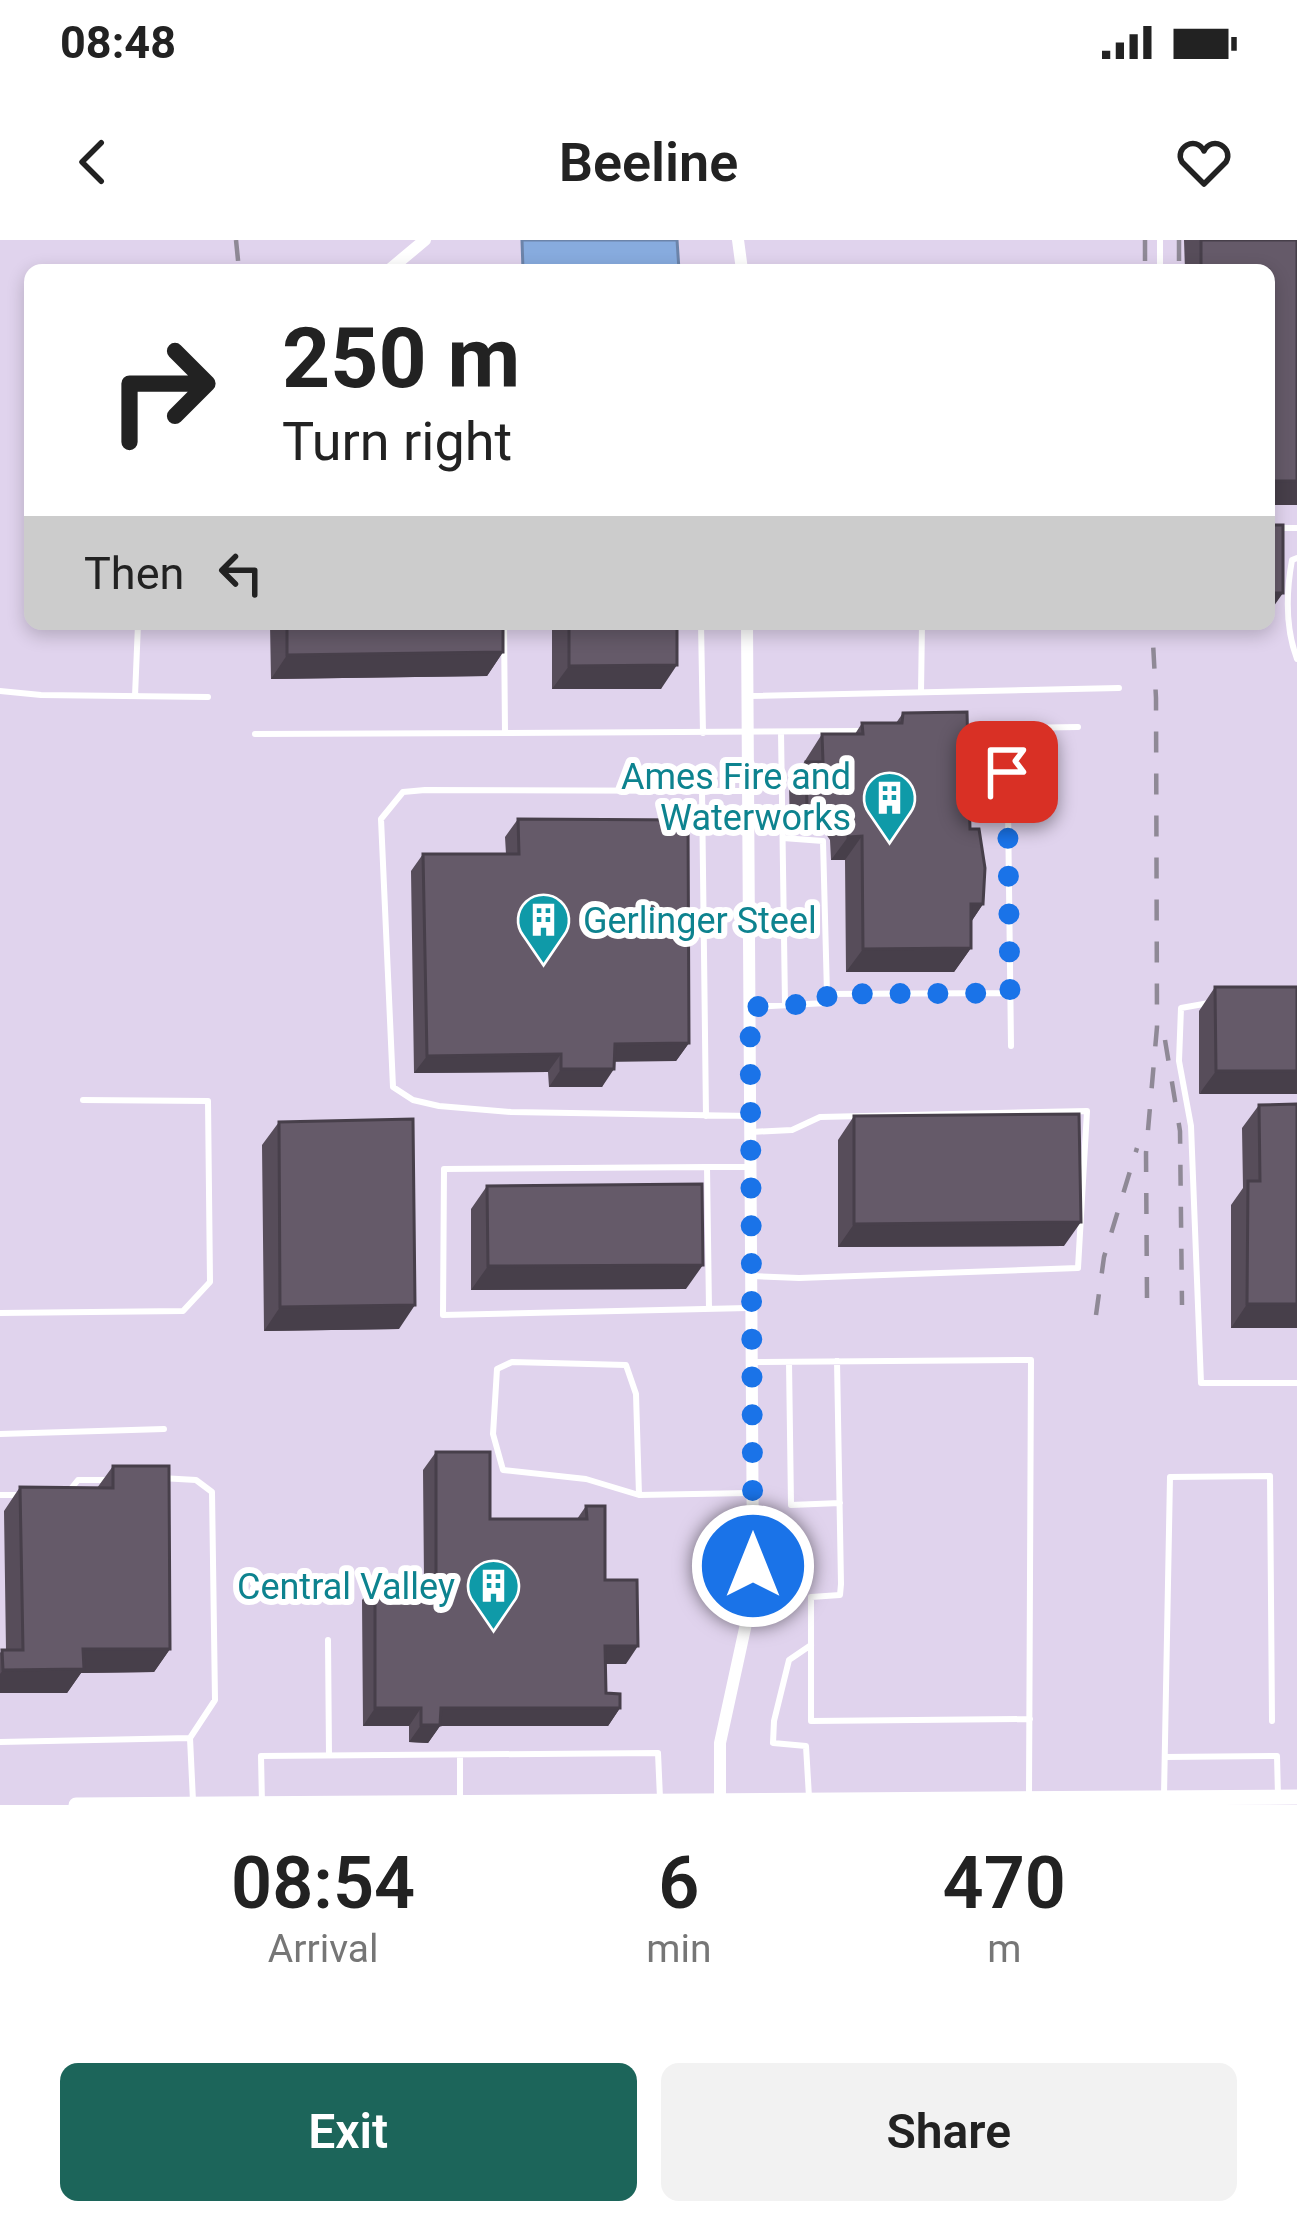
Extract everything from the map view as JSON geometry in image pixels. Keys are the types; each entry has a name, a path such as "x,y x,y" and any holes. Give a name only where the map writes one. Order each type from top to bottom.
{"street":[{"path":"396,264 425,240"},
{"path":"720,1801 720,1743 752,1590 747,630"},
{"path":"76,1805 1297,1797"}],"lane":[{"path":"1297,558 1292,560 1287,587 1289,639 1297,659"},
{"path":"135,696 138,630"},
{"path":"504,630 505,733"},
{"path":"701,630 703,733"},
{"path":"921,692 922,630"},
{"path":"748,696 1119,688"},
{"path":"0,691 208,697"},
{"path":"962,729 1078,727"},
{"path":"1007,728 1011,1046"},
{"path":"255,734 872,730"},
{"path":"781,732 785,1004"},
{"path":"702,790 706,1116"},
{"path":"748,790 403,792 382,819 393,1087 413,1100 439,1106 751,1116"},
{"path":"750,1007 827,1003 823,841 783,838"},
{"path":"827,994 1010,993"},
{"path":"1219,1004 1190,1004 1178,1015 1179,1061 1191,1126 1201,1383 1297,1383"},
{"path":"0,1313 183,1311 210,1282 208,1101 83,1100"},
{"path":"750,1132 792,1130 820,1117 1088,1111 1078,1268 752,1276"},
{"path":"707,1167 709,1309"},
{"path":"751,1167 444,1169 443,1315 752,1308"},
{"path":"752,1362 1031,1360 1029,1799"},
{"path":"789,1361 791,1504 840,1503"},
{"path":"837,1361 840,1595 811,1597 811,1720 1030,1719"},
{"path":"639,1495 636,1394 626,1365 512,1362 497,1369 493,1434 502,1470 586,1479 639,1495 753,1493"},
{"path":"0,1434 164,1429"},
{"path":"1154,1800 1165,1757 1170,1477 1270,1476 1272,1721"},
{"path":"65,1496 78,1480 122,1479"},
{"path":"144,1479 196,1480 212,1492 214,1700 190,1738 193,1805"},
{"path":"0,1495 22,1495"},
{"path":"328,1640 329,1755"},
{"path":"809,1801 806,1747 773,1743 789,1660 811,1646"},
{"path":"0,1742 190,1738"},
{"path":"262,1804 261,1756 460,1754 658,1753 660,1801"},
{"path":"460,1754 460,1804"},
{"path":"1165,1757 1277,1756 1278,1797"}],"shaded area":[{"path":"0,240 1297,240 1297,1805 0,1805"}],"water":[{"path":"522,240 677,240 679,264 523,264"}],"building":[{"path":"1201,240 1297,240 1297,481 1275,481 1275,264 1201,264"},
{"path":"1275,525 1283,525 1283,593 1275,593"},
{"path":"287,630 503,630 503,652 287,655"},
{"path":"569,630 677,630 677,665 569,666"},
{"name":"Ames Fire and Waterworks","path":"967,712 970,829 979,829 985,868 983,904 971,904 971,948 863,949 862,836 848,837 843,810 807,807 806,762 823,762 822,734 863,734 862,723 902,723 903,713"},
{"name":"Gerlinger Steel","path":"518,819 688,820 689,1043 615,1044 614,1069 561,1069 561,1054 427,1056 423,854 519,854"},
{"path":"1215,987 1297,987 1297,1071 1216,1071"},
{"path":"1297,1104 1297,1304 1247,1304 1248,1181 1260,1181 1259,1105"},
{"path":"1079,1114 1081,1222 854,1224 854,1116"},
{"path":"413,1119 415,1305 280,1307 279,1122"},
{"path":"702,1184 703,1265 488,1266 487,1186"},
{"name":"Central Valley","path":"436,1452 490,1452 490,1519 587,1519 586,1506 605,1506 605,1580 637,1580 638,1646 605,1646 606,1693 620,1694 620,1708 441,1708 440,1725 421,1725 421,1708 375,1708 375,1582 436,1581"},
{"path":"113,1466 169,1466 170,1649 83,1649 84,1669 3,1670 2,1650 23,1650 20,1487 113,1488"}],"railway":[{"path":"236,240 238,264"},
{"path":"1145,240 1145,264"},
{"path":"1179,240 1179,264"},
{"path":"1147,1298 1146,1153 1157,1027 1152,630"},
{"path":"1165,1040 1180,1131 1182,1305"},
{"path":"1096,1315 1104,1257 1137,1148"}],"place":[{"name":"Ames Fire and Waterworks","path":"890,843"},
{"name":"Gerlinger Steel","path":"544,966"},
{"name":"Central Valley","path":"494,1632"}],"route":[{"path":"753,1566 750,1007 827,1003 827,994 1010,993 1007,772"}]}
